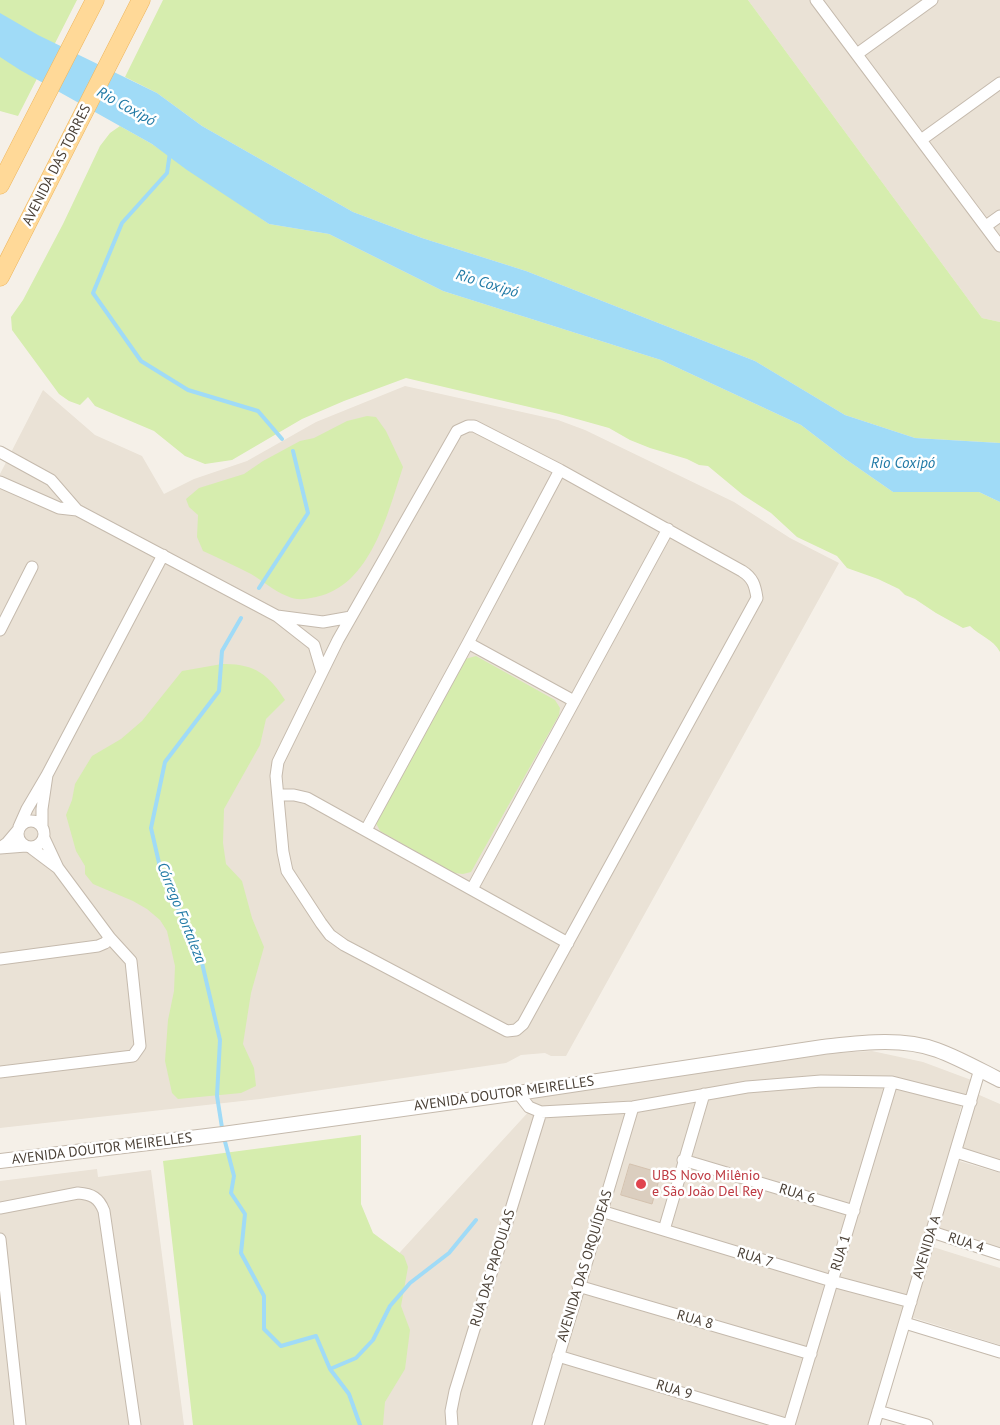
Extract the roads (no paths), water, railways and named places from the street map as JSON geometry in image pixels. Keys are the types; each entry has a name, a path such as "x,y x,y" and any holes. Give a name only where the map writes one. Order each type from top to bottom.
{"main road":[{"path":"0,185 95,0"},
{"name":"AVENIDA DAS TORRES","path":"0,277 138,6"}],"street":[{"path":"816,0 1000,246"},
{"path":"856,54 932,0"},
{"path":"921,140 1000,83"},
{"path":"986,226 1000,216"},
{"path":"468,426 474,426 668,529 748,575 756,588 756,598 523,1024 516,1030 507,1031 344,946 330,935 287,871 283,852 276,776 278,762 351,617 457,431 468,426"},
{"path":"0,452 51,480 77,510"},
{"path":"366,830 468,644 560,470"},
{"path":"0,482 59,508 77,510 277,616 314,645 322,672"},
{"path":"472,889 668,529"},
{"path":"58,868 19,840 19,828 27,809 47,776 163,555"},
{"path":"0,630 32,567"},
{"path":"277,616 323,622 351,617"},
{"path":"468,644 574,701"},
{"path":"0,1072 133,1056 140,1046 131,961 110,938 58,868 44,838 42,809 47,776"},
{"path":"278,795 294,795 307,798 568,943"},
{"path":"0,848 7,843 26,821 35,820 42,826"},
{"path":"0,848 38,845 44,838"},
{"path":"0,959 98,946 110,938"},
{"name":"AVENIDA DOUTOR MEIRELLES","path":"0,1161 223,1134 518,1093 823,1047 869,1042 911,1044 936,1050 1000,1080"},
{"name":"AVENIDA A","path":"874,1425 980,1069"},
{"path":"518,1093 529,1107 541,1112 633,1107 747,1087 821,1081 892,1082 970,1102"},
{"name":"RUA 1","path":"789,1425 892,1082"},
{"path":"664,1230 704,1094"},
{"name":"AVENIDA DAS ORQUÍDEAS","path":"538,1425 633,1107"},
{"name":"RUA DAS PAPOULAS","path":"452,1425 451,1411 455,1391 541,1112"},
{"path":"956,1152 1000,1166"},
{"name":"RUA 6","path":"684,1160 854,1211"},
{"path":"0,1208 78,1193 94,1196 101,1203 134,1425"},
{"name":"RUA 7","path":"601,1211 832,1281 911,1302"},
{"name":"RUA 4","path":"932,1232 1000,1254"},
{"path":"0,1239 20,1425"},
{"name":"RUA 8","path":"578,1286 811,1354"},
{"path":"905,1323 1000,1352"},
{"name":"RUA 9","path":"558,1356 789,1425"},
{"path":"878,1411 927,1425"}],"water":[{"name":"Rio Coxipó","path":"0,13 38,35 157,93 202,126 353,212 422,238 526,271 755,361 845,415 915,438 1000,443 1000,502 979,492 893,492 801,425 661,360 443,291 329,234 269,224 187,170 152,144 0,57"}],"waterway":[{"name":"Córrego Fortaleza","path":"170,152 167,173 122,223 93,293 141,361 188,390 258,411 282,439"},
{"name":"Córrego Fortaleza","path":"259,588 308,513 293,451"},
{"name":"Córrego Fortaleza","path":"241,618 222,651 219,691 165,762 151,828 162,876 199,950 220,1040 217,1096 223,1134 234,1176 231,1193 245,1214 241,1253 264,1296 264,1329 281,1346 316,1336 330,1369 349,1394 360,1425"},
{"path":"330,1369 356,1358 373,1340 390,1306 410,1283 449,1253 476,1220"}],"place":[{"name":"UBS Novo Milênio e São João Del Rey","path":"641,1184"}]}
